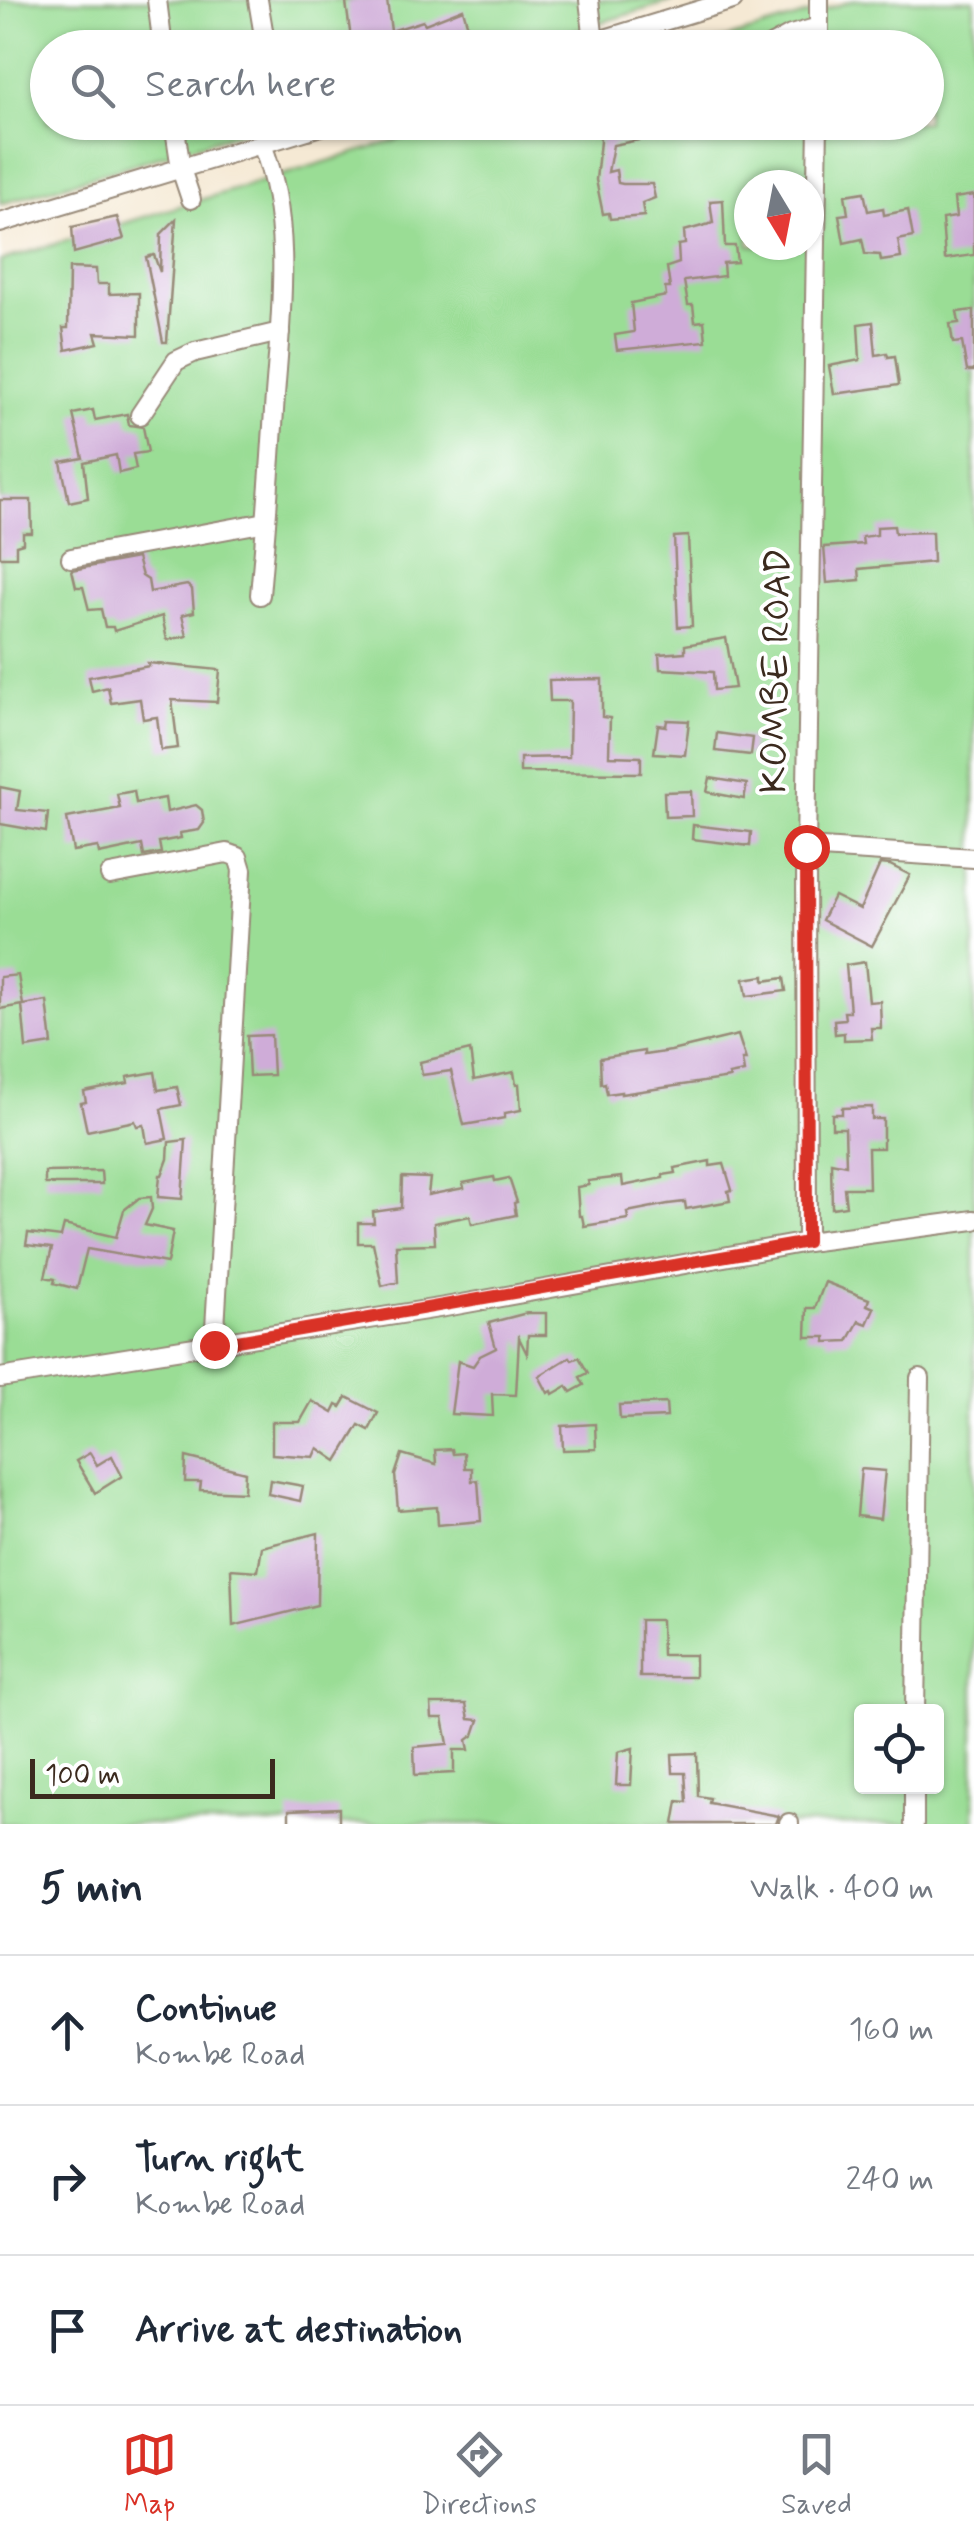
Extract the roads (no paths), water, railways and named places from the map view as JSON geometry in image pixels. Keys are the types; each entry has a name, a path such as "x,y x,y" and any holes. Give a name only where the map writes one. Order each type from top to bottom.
{"street":[{"path":"156,0 160,30"},
{"path":"258,0 263,30"},
{"path":"586,30 589,0"},
{"path":"632,30 733,0"},
{"path":"808,30 819,27 819,0"},
{"path":"176,140 190,199"},
{"path":"0,223 268,140"},
{"name":"KOMBE ROAD","path":"807,1242 815,1063 806,847 818,140"},
{"path":"260,594 280,332 281,210 273,170 262,144"},
{"path":"140,415 176,361 196,352 280,332"},
{"path":"71,558 266,522"},
{"path":"806,847 974,858"},
{"path":"110,875 227,853 238,857 242,870 214,1345"},
{"path":"0,1378 214,1345 807,1242 974,1220"},
{"path":"915,1704 920,1378"},
{"path":"914,1794 914,1824"}]}
